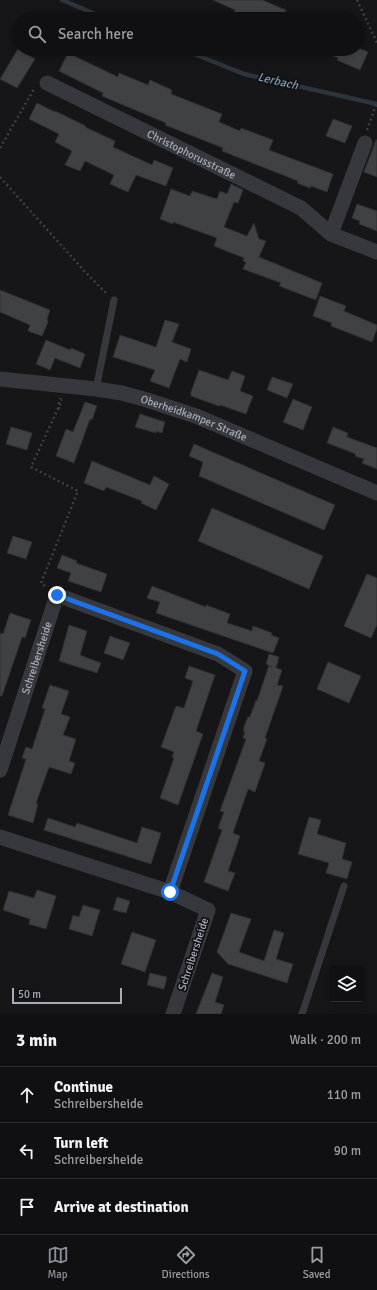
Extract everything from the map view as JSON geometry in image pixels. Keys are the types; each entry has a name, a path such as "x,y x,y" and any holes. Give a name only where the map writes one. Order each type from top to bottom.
{"street":[{"name":"Christophorusstraße","path":"47,83 301,208 331,234 377,252"},
{"path":"331,234 365,143"},
{"name":"Oberheidkamper Straße","path":"0,379 96,388 147,400 196,416 377,493"},
{"path":"57,595 218,654 245,671 170,892"},
{"name":"Schreibersheide","path":"0,770 57,595"},
{"name":"Schreibersheide","path":"0,837 170,892 208,910 174,1014"}],"lane":[{"path":"96,388 114,300"},
{"path":"302,1014 344,886"}],"path":[{"path":"357,0 363,12"},
{"path":"365,17 377,43"},
{"path":"0,148 34,89 47,83"},
{"path":"373,113 377,102"},
{"path":"0,177 87,274 114,300"},
{"path":"57,595 40,583 78,491 31,467 59,409"}],"building":[{"path":"213,0 262,0 286,10 285,12 234,12 235,10"},
{"path":"365,51 368,52 360,70 337,60 338,58 333,56 365,56"},
{"path":"14,56 30,56 35,59 17,88 0,79"},
{"path":"66,56 74,56 118,77 119,73 148,85 150,80 172,90 171,94 222,114 219,122 240,131 241,128 273,140 269,150 333,174 327,192 297,183 298,181 222,151 223,148 165,125 166,123 102,96 103,93 59,71"},
{"path":"37,103 115,141 113,147 152,165 154,160 173,168 166,186 136,175 128,192 110,184 114,175 85,161 80,171 65,165 72,151 55,142 59,134 29,119"},
{"path":"333,119 352,126 345,143 326,136"},
{"path":"377,140 377,177 364,172"},
{"path":"231,184 243,190 238,203 234,202 224,227 247,236 254,223 259,239 266,241 259,257 322,283 316,300 279,286 281,283 243,269 246,262 243,261 244,258 214,246 217,238 173,222 173,224 160,219 171,189 190,196 192,191 217,199 220,191 227,194"},
{"path":"357,204 377,211 377,231 359,224 360,221 352,218"},
{"path":"0,290 50,310 47,319 48,322 42,336 28,331 30,325 0,312"},
{"path":"320,296 346,306 344,311 377,325 372,342 331,326 332,323 313,316"},
{"path":"165,320 179,324 172,342 191,349 187,362 180,359 169,388 150,381 155,370 113,357 120,335 156,347"},
{"path":"46,340 70,350 71,348 85,354 80,368 55,358 50,370 36,364"},
{"path":"199,370 228,380 232,371 245,376 240,391 253,396 246,414 191,396"},
{"path":"272,377 293,384 287,398 267,390"},
{"path":"293,399 312,407 303,430 283,422"},
{"path":"85,402 97,406 92,420 90,419 74,463 56,456 66,429 73,432"},
{"path":"140,414 165,422 162,433 156,431 156,433 135,427"},
{"path":"11,427 32,433 27,450 6,444"},
{"path":"333,427 348,433 347,437 377,448 377,469 362,463 364,459 355,456 356,454 327,443"},
{"path":"194,444 335,505 324,530 199,476 203,462 189,456"},
{"path":"92,461 150,485 154,476 169,484 156,510 141,503 142,501 106,487 104,491 84,483"},
{"path":"212,508 323,556 309,589 198,541"},
{"path":"13,536 32,542 26,559 7,553"},
{"path":"62,555 77,561 76,563 107,574 101,592 68,581 71,573 57,568"},
{"path":"367,574 377,578 377,625 371,638 344,626"},
{"path":"152,586 206,607 206,605 230,614 227,623 252,631 253,626 272,633 271,635 279,638 273,653 156,613 160,602 147,598"},
{"path":"10,613 31,620 25,638 22,637 2,696 0,696 0,633 3,634"},
{"path":"69,625 87,631 80,655 101,663 97,673 59,661"},
{"path":"110,636 130,643 123,660 104,653"},
{"path":"269,654 279,657 276,668 282,670 277,685 283,686 265,738 267,739 259,761 265,763 255,792 248,789 233,833 240,836 228,871 235,873 228,891 204,882 222,830 218,828 224,812 220,811 246,739 243,738 245,724 248,717 250,717 256,700 257,701 269,665 266,664"},
{"path":"328,662 361,676 349,703 317,689"},
{"path":"189,666 215,675 196,731 203,734 178,805 160,798 174,758 172,757 174,752 161,747 176,706 184,708 193,681 185,678"},
{"path":"50,685 69,691 61,714 70,717 63,735 76,739 69,761 75,763 71,774 49,767 36,803 38,804 33,823 8,815 26,759 22,758 26,747 32,749 45,709 42,708"},
{"path":"309,817 321,820 317,834 346,843 342,859 352,862 347,879 326,873 329,863 298,854"},
{"path":"48,818 75,827 77,823 137,843 142,827 161,833 151,864 44,830"},
{"path":"37,890 56,896 46,929 29,924 30,919 3,910 9,891 34,898"},
{"path":"117,897 130,901 126,913 113,910"},
{"path":"83,905 100,910 92,936 69,929 73,915 79,917"},
{"path":"231,913 251,919 239,952 264,961 274,930 284,933 276,959 293,964 287,983 228,964 217,952"},
{"path":"132,932 156,940 145,972 121,964"},
{"path":"150,973 167,977 164,989 147,985"},
{"path":"212,973 223,977 215,1002 224,1005 221,1014 196,1014"}],"waterway":[{"name":"Lerbach","path":"62,0 90,12"},
{"name":"Lerbach","path":"199,56 244,74 377,104"}],"route":[{"path":"57,595 218,654 245,671 170,892"}]}
